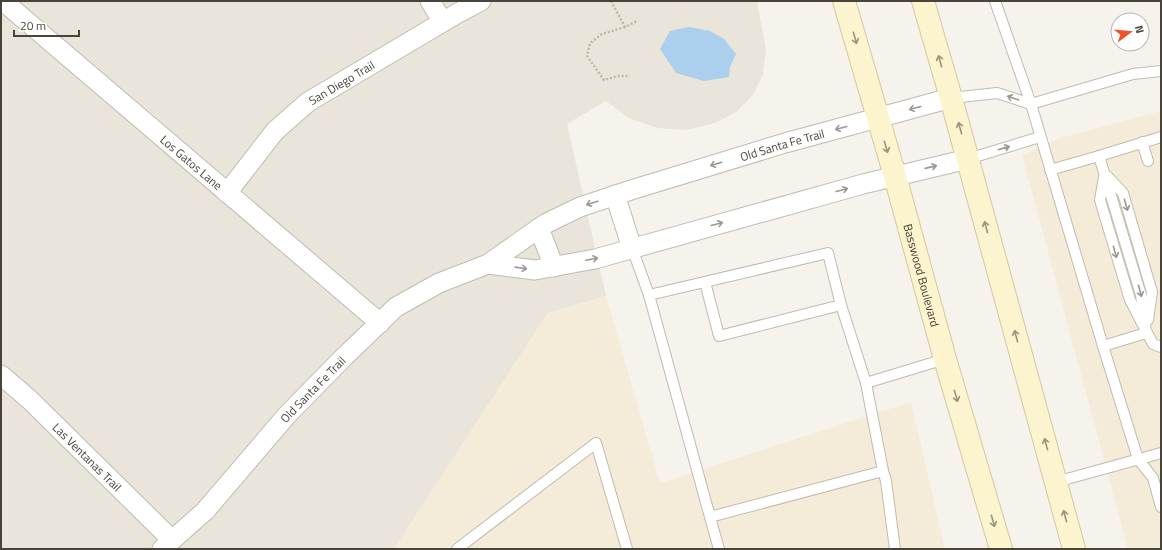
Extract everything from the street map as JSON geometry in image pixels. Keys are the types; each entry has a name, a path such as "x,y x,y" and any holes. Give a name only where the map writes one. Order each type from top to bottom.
{"main road":[{"name":"Basswood Boulevard","path":"844,1 895,176 945,359 1001,549"},
{"path":"923,1 968,159 1074,549"}],"street":[{"name":"Los Gatos Lane","path":"3,1 380,323"},
{"path":"430,1 443,22"},
{"name":"San Diego Trail","path":"227,192 275,131 308,102 481,1"},
{"name":"Old Santa Fe Trail","path":"167,544 205,511 287,415 343,358 396,308 439,283 488,264 545,224 580,207 785,143 951,98"},
{"name":"Old Santa Fe Trail","path":"488,264 535,270 595,259 895,176 968,159"},
{"path":"615,196 632,248"},
{"path":"539,228 554,267"},
{"name":"Las Ventanas Trail","path":"1,375 30,400 167,544"}],"lane":[{"path":"995,1 1031,104 1102,346 1138,459 1157,477 1160,502"},
{"path":"951,98 997,93 1031,104 1133,74 1161,71"},
{"path":"1050,170 1161,137"},
{"path":"968,159 1040,138"},
{"path":"1142,142 1148,161"},
{"path":"1099,156 1141,295 1146,333 1153,344 1161,347"},
{"path":"632,248 649,295 719,549"},
{"path":"649,295 828,253 841,305 866,383 886,481 895,549"},
{"path":"705,282 719,336 841,305"},
{"path":"1102,346 1146,333"},
{"path":"866,383 945,359"},
{"path":"457,549 596,443 627,549"},
{"path":"1056,482 1161,453"},
{"path":"710,517 883,471"}],"path":[{"path":"612,1 625,27"},
{"path":"630,76 618,76 604,80 587,56 590,43 602,34 625,27 637,21"}],"shaded area":[{"path":"1,1 757,1 766,50 763,74 753,95 736,112 715,123 686,130 657,128 629,118 606,101 567,124 606,296 548,313 394,549 1,549"},
{"path":"1161,111 1161,549 1128,549 1022,155 1060,138"},
{"path":"606,296 660,483 911,402 945,549 394,549 548,313"}],"water":[{"path":"689,27 710,31 724,39 736,54 730,67 729,77 704,81 676,73 660,49 670,31"}]}
